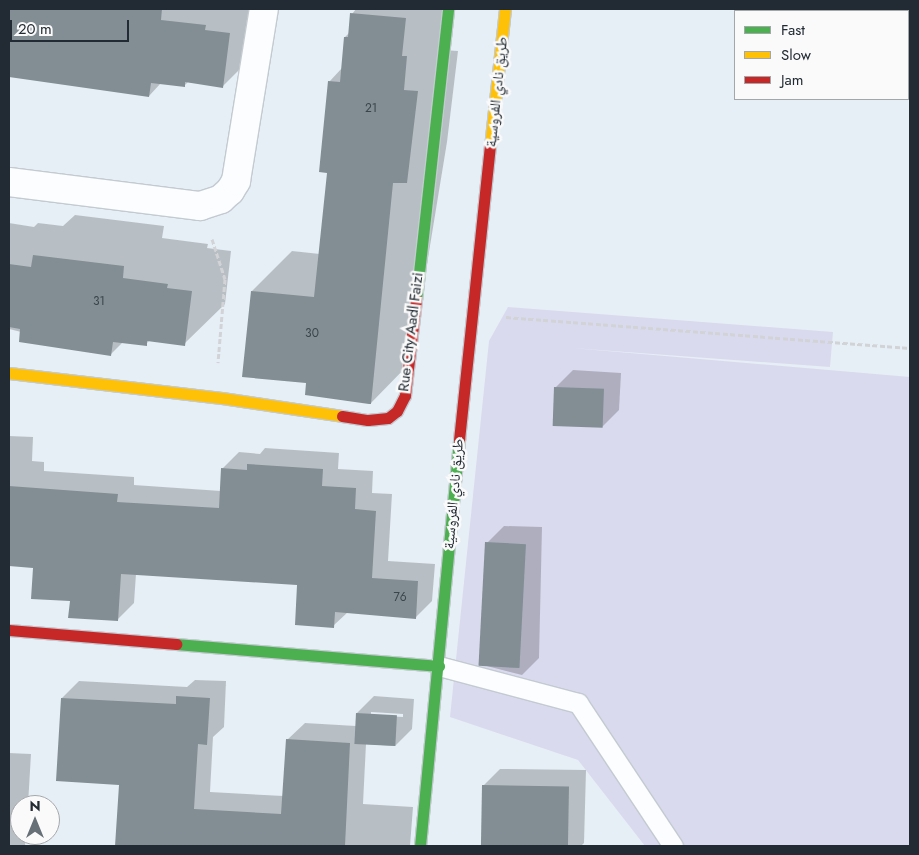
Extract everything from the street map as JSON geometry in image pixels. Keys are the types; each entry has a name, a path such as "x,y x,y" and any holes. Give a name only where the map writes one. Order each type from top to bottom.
{"main road":[{"name":"Rue City Aadl Faizi","path":"9,373 222,398 378,420 388,418 402,404 448,9"},
{"name":"طريق نادي الفروسية","path":"420,846 472,314 506,9"},
{"path":"9,630 438,666"}],"street":[{"path":"9,182 200,206 221,199 230,191 236,181 264,9"}],"lane":[{"path":"438,666 578,703 672,846"}],"path":[{"path":"200,206 225,279 217,358 222,398"},
{"path":"472,314 910,348"}],"shaded area":[{"path":"508,307 833,332 830,367 572,348 910,377 910,846 645,846 578,760 450,717 489,341"}],"building":[{"path":"9,9 162,9 161,20 206,25 205,30 230,33 223,88 185,82 185,87 151,83 149,97 9,77"},
{"path":"350,13 406,18 402,56 407,56 404,90 418,91 407,183 393,183 371,404 305,395 306,383 242,377 251,291 314,297 327,173 319,172 328,81 340,82 344,37 348,37"},
{"path":"33,255 124,266 123,278 168,284 167,288 192,291 185,346 147,341 147,346 113,342 111,356 19,342 20,329 9,327 9,264 31,267"},
{"path":"554,387 604,389 603,428 553,426"},
{"path":"247,464 323,469 322,486 356,488 355,509 376,511 372,578 418,581 416,619 335,612 334,628 295,625 297,585 121,574 118,621 68,618 70,601 31,599 33,568 9,566 9,486 118,494 117,502 219,508 221,468 247,470"},
{"path":"485,542 526,544 519,668 479,666"},
{"path":"176,696 210,698 207,745 198,744 194,809 281,814 286,739 350,743 345,846 115,846 119,785 56,781 61,698 176,704"},
{"path":"356,713 397,715 395,746 354,744"},
{"path":"482,785 569,787 568,846 481,846"}],"traffic: fast":[{"path":"416,300 448,9"},
{"path":"420,846 459,440"},
{"path":"176,644 439,666"}],"traffic: slow":[{"path":"490,147 505,9"},
{"path":"9,373 222,398 342,416"}],"traffic: jam":[{"path":"459,440 490,147"},
{"path":"342,416 368,420 388,418 397,411 405,395 416,300"},
{"path":"9,630 176,644"}]}
